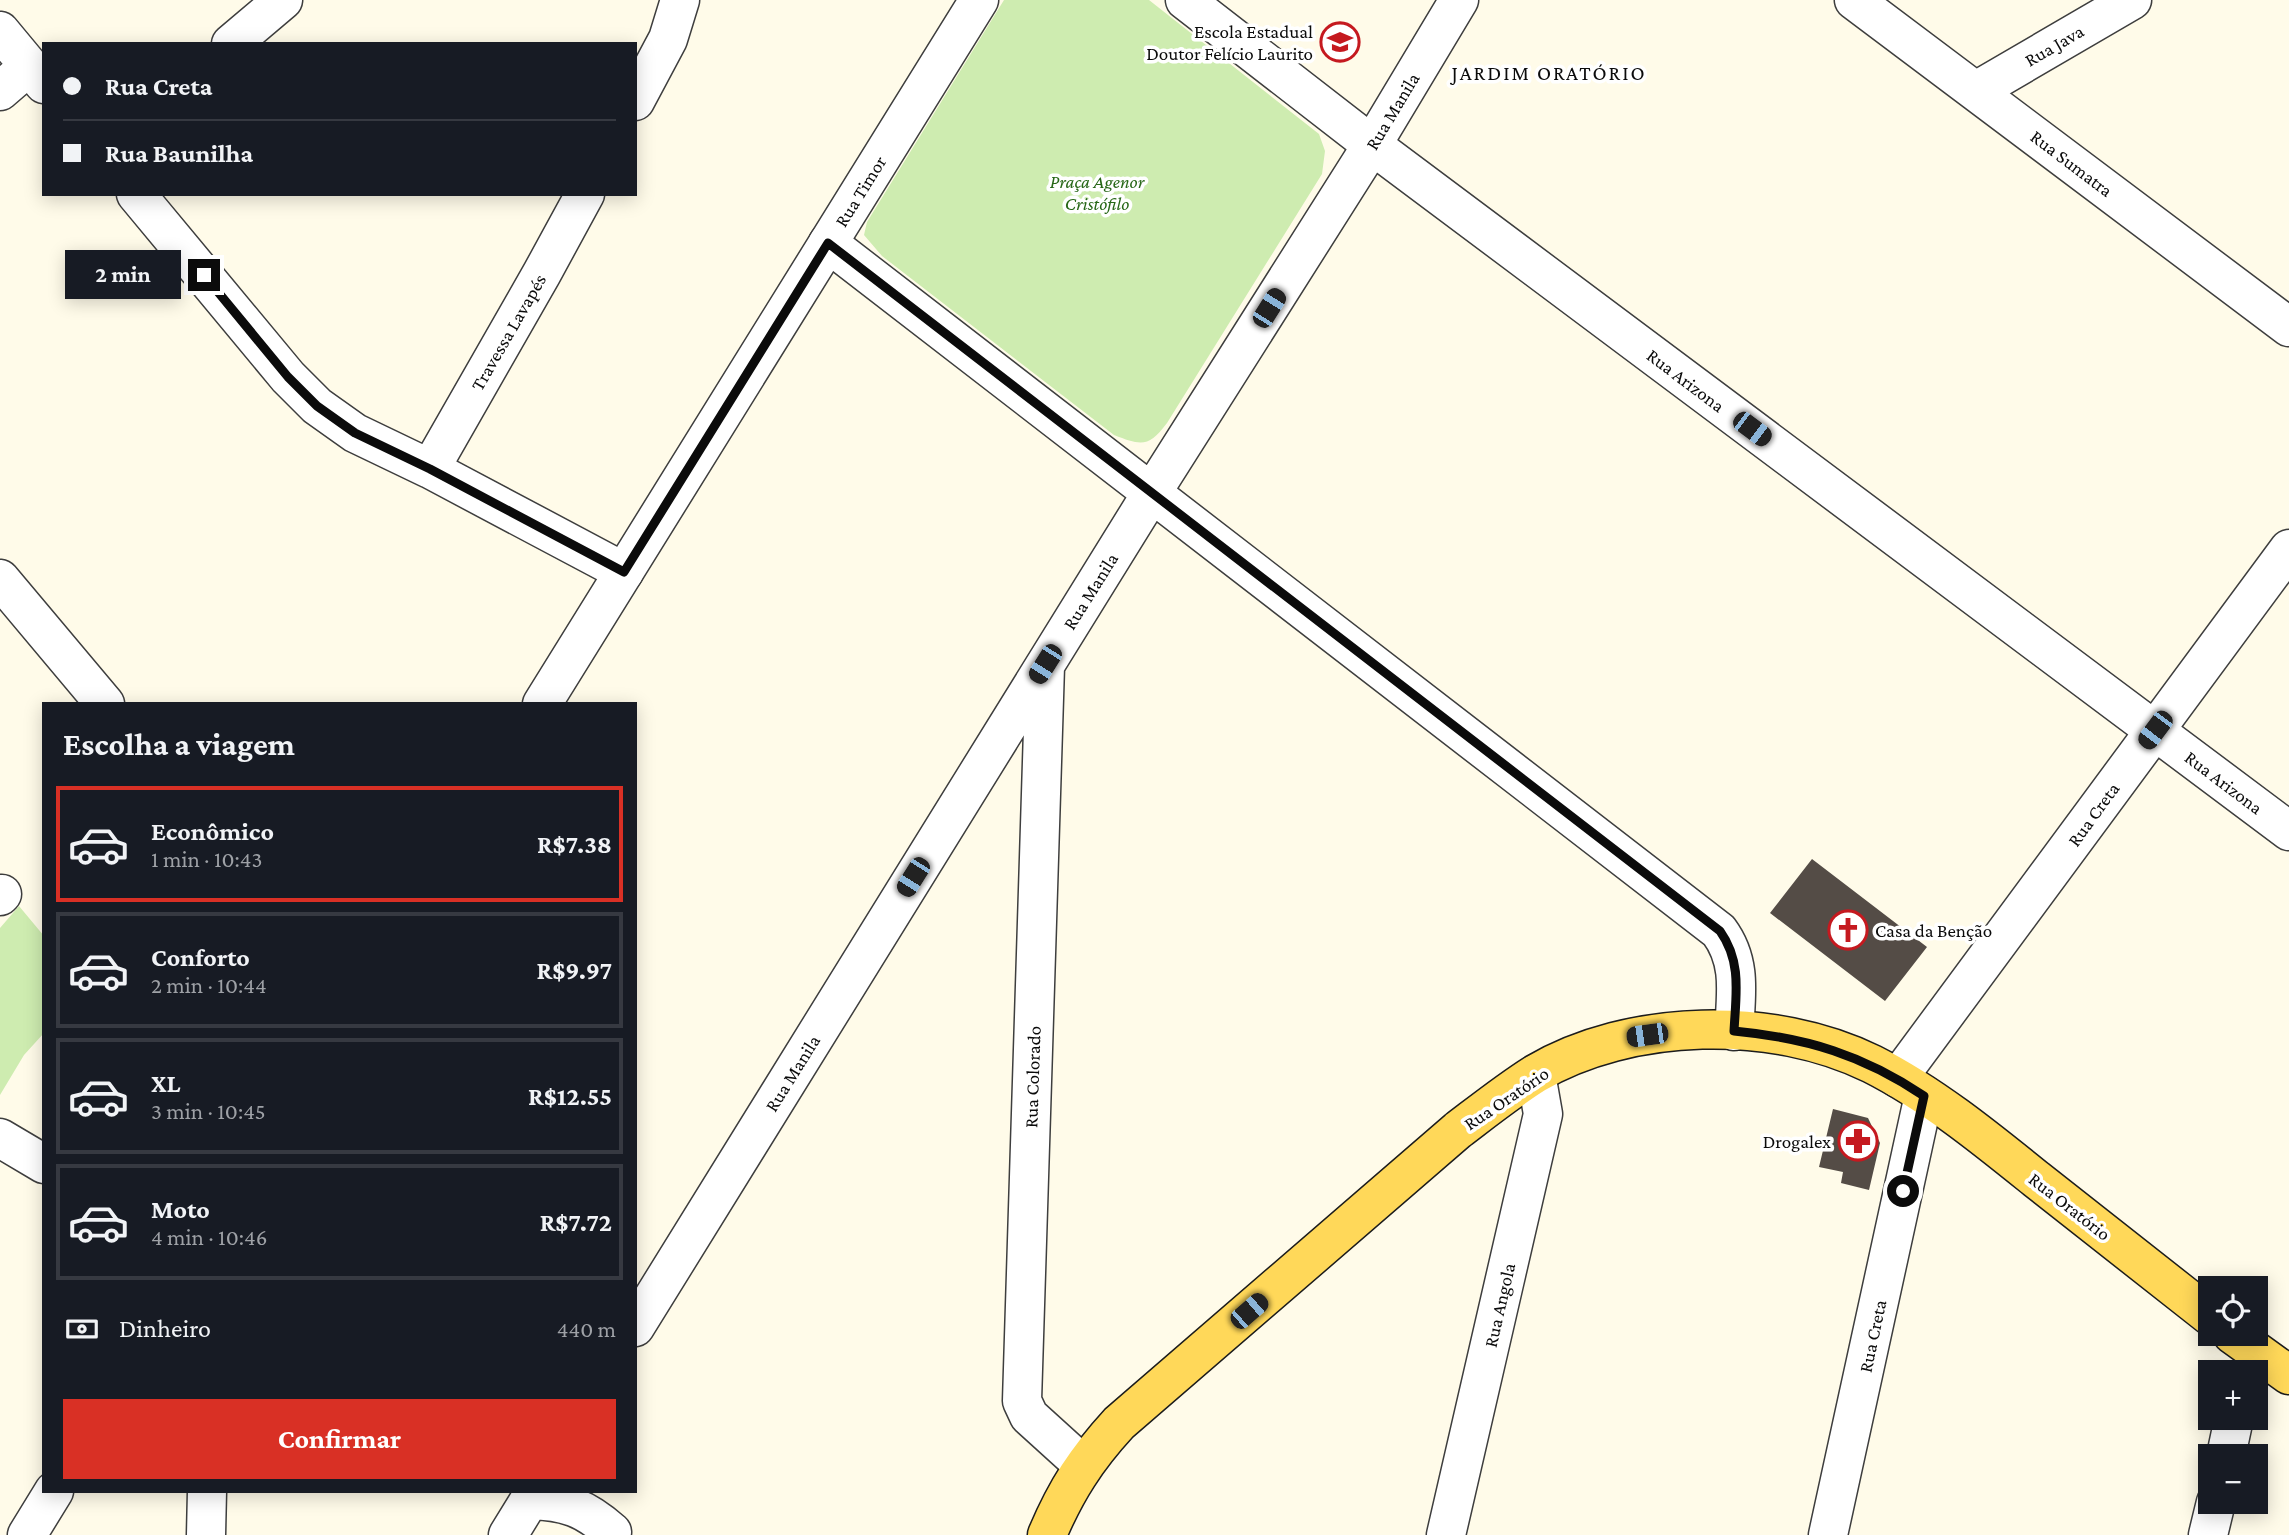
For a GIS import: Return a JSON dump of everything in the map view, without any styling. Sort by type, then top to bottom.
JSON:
[{"type":"main road","name":"Rua Oratório","points":[[1047,1535],[1058,1509],[1083,1465],[1119,1423],[1458,1130],[1536,1074],[1568,1058],[1629,1037],[1678,1031],[1765,1034],[1833,1049],[1869,1063],[1911,1087],[1973,1129],[2198,1307]]},
{"type":"main road","points":[[2242,1351],[2289,1375]]},
{"type":"street","points":[[233,42],[283,0]]},
{"type":"street","points":[[637,96],[668,39],[680,0]]},
{"type":"street","name":"Rua Timor","points":[[543,702],[979,0]]},
{"type":"street","name":"Rua Arizona","points":[[1185,0],[1372,145],[2289,831]]},
{"type":"street","name":"Rua Manila","points":[[637,1324],[1151,494],[1372,145],[1459,0]]},
{"type":"street","name":"Rua Sumatra","points":[[1854,0],[2289,327]]},
{"type":"street","name":"Rua Java","points":[[1976,91],[2132,0]]},
{"type":"street","points":[[0,31],[37,75],[0,91]]},
{"type":"street","points":[[138,196],[288,377],[317,406],[355,433],[430,469],[624,572]]},
{"type":"street","name":"Travessa Lavapés","points":[[430,469],[584,196]]},
{"type":"street","points":[[828,243],[1720,931],[1731,947],[1736,967],[1734,1031]]},
{"type":"street","name":"Rua Creta","points":[[1828,1535],[1911,1087],[2155,730],[2289,549]]},
{"type":"street","points":[[0,579],[103,702]]},
{"type":"street","name":"Rua Colorado","points":[[1045,664],[1022,1401],[1029,1416],[1083,1465]]},
{"type":"street","name":"Rua Angola","points":[[1446,1535],[1543,1114],[1536,1074]]},
{"type":"street","points":[[0,1138],[42,1163]]},
{"type":"street","points":[[27,1535],[53,1493]]},
{"type":"street","points":[[206,1535],[208,1493]]},
{"type":"street","points":[[612,1533],[613,1493]]},
{"type":"street","points":[[508,1535],[533,1496],[575,1506],[595,1517],[612,1533]]},
{"type":"street","points":[[2208,1535],[2213,1514]]},
{"type":"green space","name":"Praça Agenor Cristófilo","points":[[1004,0],[1149,0],[1319,134],[1325,151],[1322,174],[1167,423],[1155,437],[1144,442],[1114,435],[882,256],[864,235],[867,222]]},
{"type":"green space","points":[[19,906],[42,934],[42,1035],[24,1055],[0,1095],[0,928]]},
{"type":"building","name":"Casa da Benção","points":[[1812,859],[1927,947],[1885,1001],[1770,913]]},
{"type":"building","points":[[1833,1109],[1868,1118],[1880,1143],[1869,1190],[1841,1183],[1843,1172],[1819,1167]]},
{"type":"place","name":"Escola Estadual Doutor Felício Laurito","points":[[1340,42]]},
{"type":"place","name":"Casa da Benção","points":[[1848,930]]},
{"type":"place","name":"Drogalex","points":[[1858,1141]]},
{"type":"district","name":"JARDIM ORATÓRIO","points":[[1549,73]]},
{"type":"route","points":[[204,275],[288,377],[317,406],[355,433],[430,469],[624,572],[828,243],[1720,931],[1731,947],[1736,967],[1734,1031],[1765,1034],[1833,1049],[1869,1063],[1924,1096],[1903,1191]]}]
